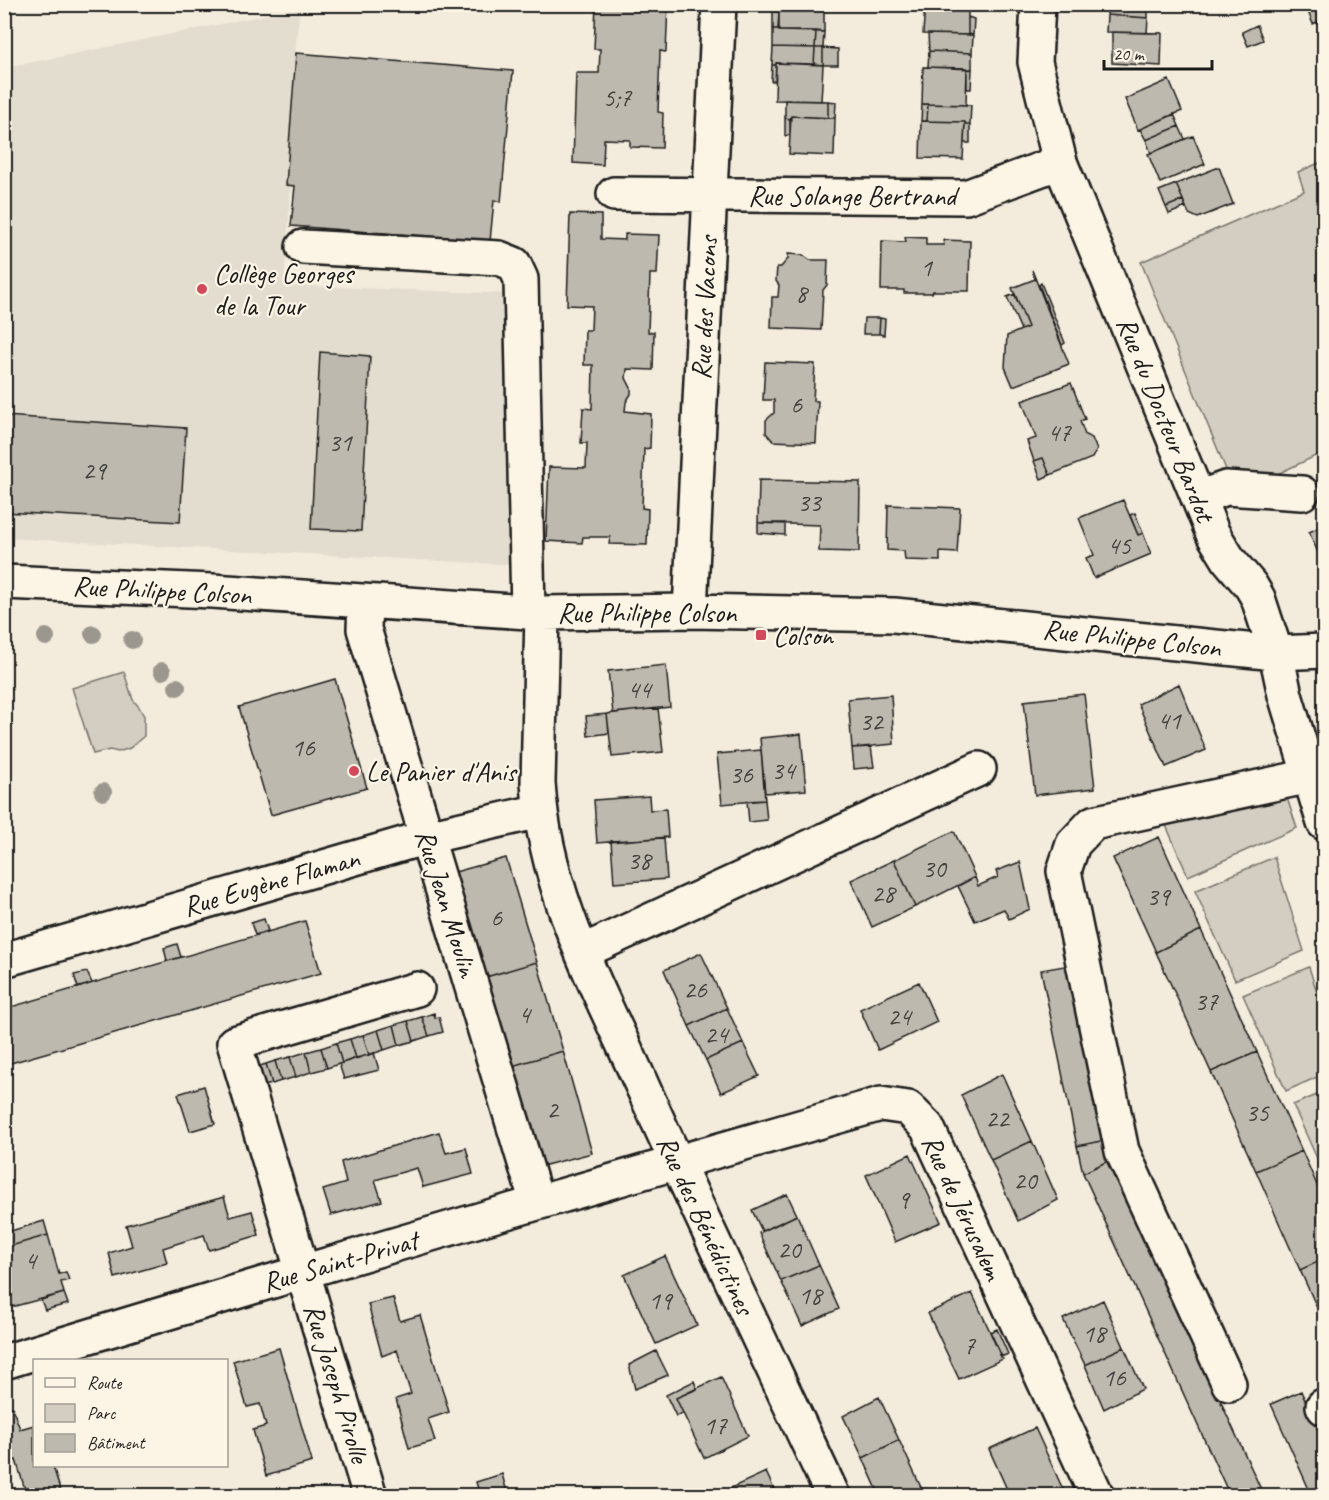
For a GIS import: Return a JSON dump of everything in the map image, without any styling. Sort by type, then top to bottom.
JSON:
[{"type":"street","name":"Rue des Vacons","points":[[690,611],[719,4]]},
{"type":"street","name":"Rue du Docteur Bardot","points":[[1038,4],[1035,62],[1060,162],[1213,534],[1229,560],[1254,592],[1276,653],[1285,695],[1324,823]]},
{"type":"street","name":"Rue Solange Bertrand","points":[[614,194],[966,197],[1060,162]]},
{"type":"street","name":"Rue des Bénédictines","points":[[303,248],[499,258],[514,264],[521,279],[535,612],[538,783],[540,811],[554,879],[570,926],[676,1162],[833,1496]]},
{"type":"street","points":[[1198,498],[1226,488],[1302,493]]},
{"type":"street","name":"Rue Philippe Colson","points":[[4,582],[212,591],[535,612],[690,611],[894,615],[1276,653],[1324,651]]},
{"type":"street","name":"Rue Jean Moulin","points":[[366,602],[364,629],[537,1203]]},
{"type":"street","points":[[582,952],[979,770]]},
{"type":"street","points":[[1229,1384],[1122,1151],[1064,871],[1073,844],[1093,824],[1310,776]]},
{"type":"street","name":"Rue Eugène Flaman","points":[[4,960],[427,837],[540,811]]},
{"type":"street","name":"Rue Joseph Pirolle","points":[[370,1496],[234,1043],[417,989]]},
{"type":"street","name":"Rue de Jérusalem","points":[[676,1162],[881,1104],[908,1108],[927,1127],[1097,1496]]},
{"type":"street","name":"Rue Saint-Privat","points":[[4,1362],[303,1271],[676,1162]]},
{"type":"shaded area","name":"Collège Georges de la Tour","points":[[300,8],[286,185],[291,185],[284,285],[513,294],[516,565],[5,538],[4,68]]},
{"type":"green space","points":[[1324,161],[1324,452],[1271,477],[1227,472],[1141,262],[1304,191],[1298,172]]},
{"type":"green space","points":[[124,672],[133,700],[144,716],[144,736],[130,748],[118,752],[110,750],[93,754],[72,688]]},
{"type":"green space","points":[[1287,798],[1297,828],[1188,876],[1165,823]]},
{"type":"green space","points":[[1274,857],[1304,951],[1235,980],[1195,891]]},
{"type":"green space","points":[[1309,967],[1324,1015],[1324,1074],[1286,1091],[1243,995]]},
{"type":"green space","points":[[1324,1092],[1324,1174],[1293,1105]]},
{"type":"building","points":[[596,4],[668,4],[666,52],[660,51],[658,112],[663,113],[662,148],[630,147],[630,140],[604,139],[603,165],[573,163],[576,73],[599,73],[600,49],[594,49]]},
{"type":"building","points":[[779,4],[824,4],[824,32],[779,31]]},
{"type":"building","points":[[925,4],[968,4],[968,35],[923,34]]},
{"type":"building","points":[[1108,4],[1148,5],[1148,18],[1107,15]]},
{"type":"building","points":[[1305,4],[1324,4],[1324,19],[1313,24]]},
{"type":"building","points":[[773,11],[779,12],[778,29],[773,29]]},
{"type":"building","points":[[1107,15],[1148,18],[1147,33],[1106,32]]},
{"type":"building","points":[[968,17],[974,19],[973,35],[968,34]]},
{"type":"building","points":[[1324,19],[1324,36],[1323,37],[1317,22]]},
{"type":"building","points":[[1257,25],[1263,40],[1248,46],[1242,32]]},
{"type":"building","points":[[773,29],[816,31],[815,48],[773,47]]},
{"type":"building","points":[[816,31],[824,32],[823,48],[815,48]]},
{"type":"building","points":[[1112,32],[1162,33],[1161,66],[1112,63]]},
{"type":"building","points":[[928,34],[973,35],[972,53],[929,51]]},
{"type":"building","points":[[773,47],[815,48],[814,64],[776,63],[772,65]]},
{"type":"building","points":[[815,48],[823,48],[823,65],[814,64]]},
{"type":"building","points":[[823,48],[838,49],[838,65],[823,65]]},
{"type":"building","points":[[929,51],[972,53],[972,69],[928,67]]},
{"type":"building","points":[[296,53],[513,71],[501,202],[494,200],[490,241],[291,226],[295,186],[286,185]]},
{"type":"building","points":[[776,63],[823,65],[821,101],[775,100]]},
{"type":"building","points":[[772,65],[776,65],[775,81],[771,81]]},
{"type":"building","points":[[923,67],[967,68],[966,105],[922,104]]},
{"type":"building","points":[[972,69],[971,89],[967,89],[967,70]]},
{"type":"building","points":[[1169,80],[1182,111],[1138,130],[1125,99]]},
{"type":"building","points":[[785,100],[828,101],[828,118],[791,116],[790,119],[785,118]]},
{"type":"building","points":[[828,101],[836,102],[835,118],[828,118]]},
{"type":"building","points":[[922,104],[928,104],[927,121],[921,121]]},
{"type":"building","points":[[928,104],[971,105],[970,124],[927,121]]},
{"type":"building","points":[[1174,114],[1179,126],[1146,140],[1140,129]]},
{"type":"building","points":[[791,116],[835,118],[834,156],[789,154]]},
{"type":"building","points":[[785,118],[790,119],[790,135],[785,136]]},
{"type":"building","points":[[921,121],[965,122],[963,159],[920,158]]},
{"type":"building","points":[[965,124],[970,124],[970,143],[964,143]]},
{"type":"building","points":[[1179,126],[1185,139],[1151,153],[1146,140]]},
{"type":"building","points":[[1193,136],[1205,164],[1160,183],[1148,154]]},
{"type":"building","points":[[1219,167],[1233,204],[1198,218],[1189,214],[1176,184]]},
{"type":"building","points":[[1176,184],[1183,200],[1166,207],[1159,191]]},
{"type":"building","points":[[1183,200],[1186,207],[1169,214],[1166,207]]},
{"type":"building","points":[[570,214],[601,215],[601,239],[625,240],[625,234],[659,235],[657,274],[650,274],[648,332],[654,332],[653,370],[627,369],[626,378],[631,394],[626,402],[625,411],[651,414],[650,448],[644,449],[642,508],[648,509],[647,545],[609,544],[610,537],[583,537],[582,543],[546,541],[549,467],[586,468],[587,443],[581,443],[583,408],[592,409],[593,365],[584,365],[585,330],[591,330],[592,306],[567,305]]},
{"type":"building","points":[[905,237],[926,238],[926,245],[944,245],[943,240],[970,241],[969,291],[904,293],[904,290],[881,290],[882,241],[906,242]]},
{"type":"building","points":[[788,254],[803,255],[810,260],[828,260],[827,285],[823,290],[821,330],[771,328],[772,297],[778,297],[777,267],[781,267],[788,259]]},
{"type":"building","points":[[1032,270],[1069,364],[1013,386],[1005,367],[1007,336],[1028,327],[1012,288],[1035,279]]},
{"type":"building","points":[[1041,283],[1065,343],[1062,345],[1039,285]]},
{"type":"building","points":[[1015,294],[1028,327],[1021,330],[1007,297]]},
{"type":"building","points":[[864,318],[880,318],[879,334],[863,334]]},
{"type":"building","points":[[880,318],[885,319],[884,335],[879,334]]},
{"type":"building","points":[[320,352],[370,356],[361,531],[311,529]]},
{"type":"building","points":[[765,362],[815,364],[813,401],[818,401],[816,443],[773,441],[766,433],[766,420],[774,413],[774,400],[763,400]]},
{"type":"building","points":[[1071,383],[1085,419],[1080,421],[1085,435],[1092,438],[1097,450],[1092,458],[1050,475],[1043,458],[1034,461],[1027,441],[1036,438],[1022,401]]},
{"type":"building","points":[[4,416],[186,428],[180,522],[4,512]]},
{"type":"building","points":[[1043,458],[1050,475],[1041,479],[1034,461]]},
{"type":"building","points":[[759,480],[860,482],[859,552],[819,551],[820,525],[758,523]]},
{"type":"building","points":[[1123,500],[1138,535],[1143,533],[1151,554],[1094,578],[1086,558],[1094,555],[1079,518]]},
{"type":"building","points":[[888,505],[960,508],[957,553],[940,552],[940,561],[905,560],[904,551],[887,550]]},
{"type":"building","points":[[1135,513],[1143,533],[1138,535],[1130,515]]},
{"type":"building","points":[[758,523],[785,523],[785,535],[758,533]]},
{"type":"building","points":[[1324,525],[1324,566],[1309,532]]},
{"type":"building","points":[[666,665],[670,707],[613,713],[608,671]]},
{"type":"building","points":[[335,679],[367,788],[271,815],[239,707]]},
{"type":"building","points":[[1179,684],[1206,750],[1166,767],[1138,704]]},
{"type":"building","points":[[1084,694],[1095,788],[1035,795],[1024,701]]},
{"type":"building","points":[[891,695],[894,744],[852,748],[848,699]]},
{"type":"building","points":[[658,708],[663,752],[612,757],[607,714]]},
{"type":"building","points":[[607,714],[609,733],[588,736],[586,716]]},
{"type":"building","points":[[801,734],[806,790],[765,793],[760,738]]},
{"type":"building","points":[[871,747],[874,767],[854,769],[852,748]]},
{"type":"building","points":[[761,750],[765,800],[722,804],[717,754]]},
{"type":"building","points":[[649,796],[650,810],[666,809],[668,837],[597,843],[594,800]]},
{"type":"building","points":[[765,800],[767,820],[749,822],[747,801]]},
{"type":"building","points":[[954,831],[975,877],[915,907],[894,860]]},
{"type":"building","points":[[1159,837],[1201,930],[1156,952],[1113,858]]},
{"type":"building","points":[[664,838],[667,879],[614,883],[611,841]]},
{"type":"building","points":[[506,858],[537,962],[486,977],[455,872]]},
{"type":"building","points":[[894,860],[915,907],[872,927],[851,880]]},
{"type":"building","points":[[1020,862],[1030,909],[1009,919],[1004,909],[975,921],[958,886],[975,877],[978,886],[998,877],[996,871]]},
{"type":"building","points":[[264,919],[268,931],[255,935],[251,923]]},
{"type":"building","points":[[305,921],[321,973],[4,1065],[4,1009]]},
{"type":"building","points":[[1201,930],[1257,1052],[1211,1072],[1156,952]]},
{"type":"building","points":[[177,944],[181,957],[167,961],[164,948]]},
{"type":"building","points":[[701,953],[727,1008],[689,1026],[664,970]]},
{"type":"building","points":[[537,962],[563,1051],[512,1066],[486,977]]},
{"type":"building","points":[[1070,965],[1106,1140],[1077,1146],[1041,970]]},
{"type":"building","points":[[87,972],[92,983],[78,988],[74,975]]},
{"type":"building","points":[[919,982],[937,1022],[878,1050],[860,1009]]},
{"type":"building","points":[[727,1008],[743,1043],[706,1060],[689,1026]]},
{"type":"building","points":[[434,1013],[435,1018],[439,1017],[443,1032],[429,1036],[422,1017]]},
{"type":"building","points":[[422,1017],[429,1036],[414,1041],[408,1021]]},
{"type":"building","points":[[408,1021],[414,1041],[399,1045],[394,1025]]},
{"type":"building","points":[[394,1025],[399,1045],[384,1050],[378,1030]]},
{"type":"building","points":[[378,1030],[384,1050],[369,1055],[363,1035]]},
{"type":"building","points":[[363,1035],[369,1055],[356,1058],[350,1039]]},
{"type":"building","points":[[350,1039],[356,1058],[342,1063],[336,1043]]},
{"type":"building","points":[[336,1043],[342,1063],[327,1068],[321,1048]]},
{"type":"building","points":[[743,1043],[759,1076],[721,1093],[706,1060]]},
{"type":"building","points":[[321,1048],[327,1068],[311,1072],[306,1052]]},
{"type":"building","points":[[563,1051],[592,1153],[542,1166],[512,1066]]},
{"type":"building","points":[[306,1052],[311,1072],[296,1077],[290,1057]]},
{"type":"building","points":[[1257,1052],[1302,1151],[1256,1171],[1211,1072]]},
{"type":"building","points":[[374,1053],[379,1070],[344,1079],[339,1064]]},
{"type":"building","points":[[290,1057],[296,1077],[281,1081],[275,1061]]},
{"type":"building","points":[[275,1061],[281,1081],[272,1084],[266,1064]]},
{"type":"building","points":[[266,1064],[272,1084],[264,1086],[257,1067]]},
{"type":"building","points":[[1002,1074],[1032,1141],[991,1160],[961,1095]]},
{"type":"building","points":[[204,1086],[215,1124],[190,1131],[178,1094]]},
{"type":"building","points":[[439,1132],[446,1153],[466,1148],[473,1174],[423,1187],[417,1168],[375,1180],[382,1201],[331,1215],[323,1190],[346,1183],[341,1162]]},
{"type":"building","points":[[1106,1140],[1110,1160],[1083,1173],[1077,1146]]},
{"type":"building","points":[[1032,1141],[1058,1200],[1018,1221],[991,1160]]},
{"type":"building","points":[[1302,1151],[1324,1201],[1324,1259],[1300,1270],[1256,1171]]},
{"type":"building","points":[[910,1154],[941,1222],[895,1242],[866,1175]]},
{"type":"building","points":[[1110,1160],[1264,1496],[1230,1496],[1083,1173]]},
{"type":"building","points":[[787,1194],[797,1215],[762,1231],[752,1210]]},
{"type":"building","points":[[224,1197],[230,1217],[252,1211],[259,1235],[209,1250],[204,1235],[163,1248],[167,1263],[115,1278],[109,1253],[132,1246],[126,1225]]},
{"type":"building","points":[[797,1215],[819,1265],[781,1281],[759,1233]]},
{"type":"building","points":[[44,1221],[48,1235],[4,1248],[4,1233]]},
{"type":"building","points":[[48,1235],[59,1274],[66,1272],[69,1280],[61,1282],[64,1293],[4,1309],[4,1248]]},
{"type":"building","points":[[665,1256],[697,1325],[656,1344],[624,1275]]},
{"type":"building","points":[[1324,1259],[1324,1323],[1300,1270]]},
{"type":"building","points":[[819,1265],[839,1309],[802,1326],[781,1281]]},
{"type":"building","points":[[64,1293],[68,1304],[45,1310],[41,1300]]},
{"type":"building","points":[[972,1293],[1003,1359],[959,1379],[928,1313]]},
{"type":"building","points":[[393,1298],[400,1321],[420,1315],[449,1412],[428,1419],[435,1441],[409,1448],[396,1399],[411,1394],[397,1350],[382,1356],[368,1304]]},
{"type":"building","points":[[1103,1300],[1124,1347],[1085,1365],[1063,1319]]},
{"type":"building","points":[[997,1329],[1008,1354],[1001,1357],[990,1332]]},
{"type":"building","points":[[1124,1347],[1143,1389],[1104,1409],[1085,1365]]},
{"type":"building","points":[[279,1348],[312,1462],[266,1476],[253,1430],[266,1426],[260,1404],[247,1407],[233,1361]]},
{"type":"building","points":[[656,1351],[668,1375],[635,1389],[629,1365]]},
{"type":"building","points":[[721,1377],[748,1436],[704,1458],[676,1398]]},
{"type":"building","points":[[694,1381],[697,1389],[676,1398],[683,1413],[676,1416],[666,1395]]},
{"type":"building","points":[[1301,1391],[1324,1444],[1324,1496],[1312,1496],[1271,1404]]},
{"type":"building","points":[[879,1397],[899,1440],[863,1458],[843,1416]]},
{"type":"building","points":[[12,1407],[20,1429],[33,1425],[33,1467],[53,1467],[62,1496],[27,1496],[16,1460],[4,1464],[4,1409]]},
{"type":"building","points":[[1035,1428],[1066,1496],[1010,1496],[989,1449]]},
{"type":"building","points":[[899,1440],[925,1496],[880,1496],[863,1458]]},
{"type":"building","points":[[766,1472],[777,1496],[724,1496],[722,1492]]},
{"type":"building","points":[[502,1474],[508,1496],[480,1496],[476,1482]]},
{"type":"building","points":[[1185,1489],[1188,1496],[1170,1496]]},
{"type":"building","points":[[528,1490],[530,1496],[511,1496]]},
{"type":"place","name":"Collège Georges de la Tour","points":[[202,289]]},
{"type":"place","name":"Colson","points":[[761,635]]},
{"type":"place","name":"Le Panier d'Anis","points":[[354,771]]}]
